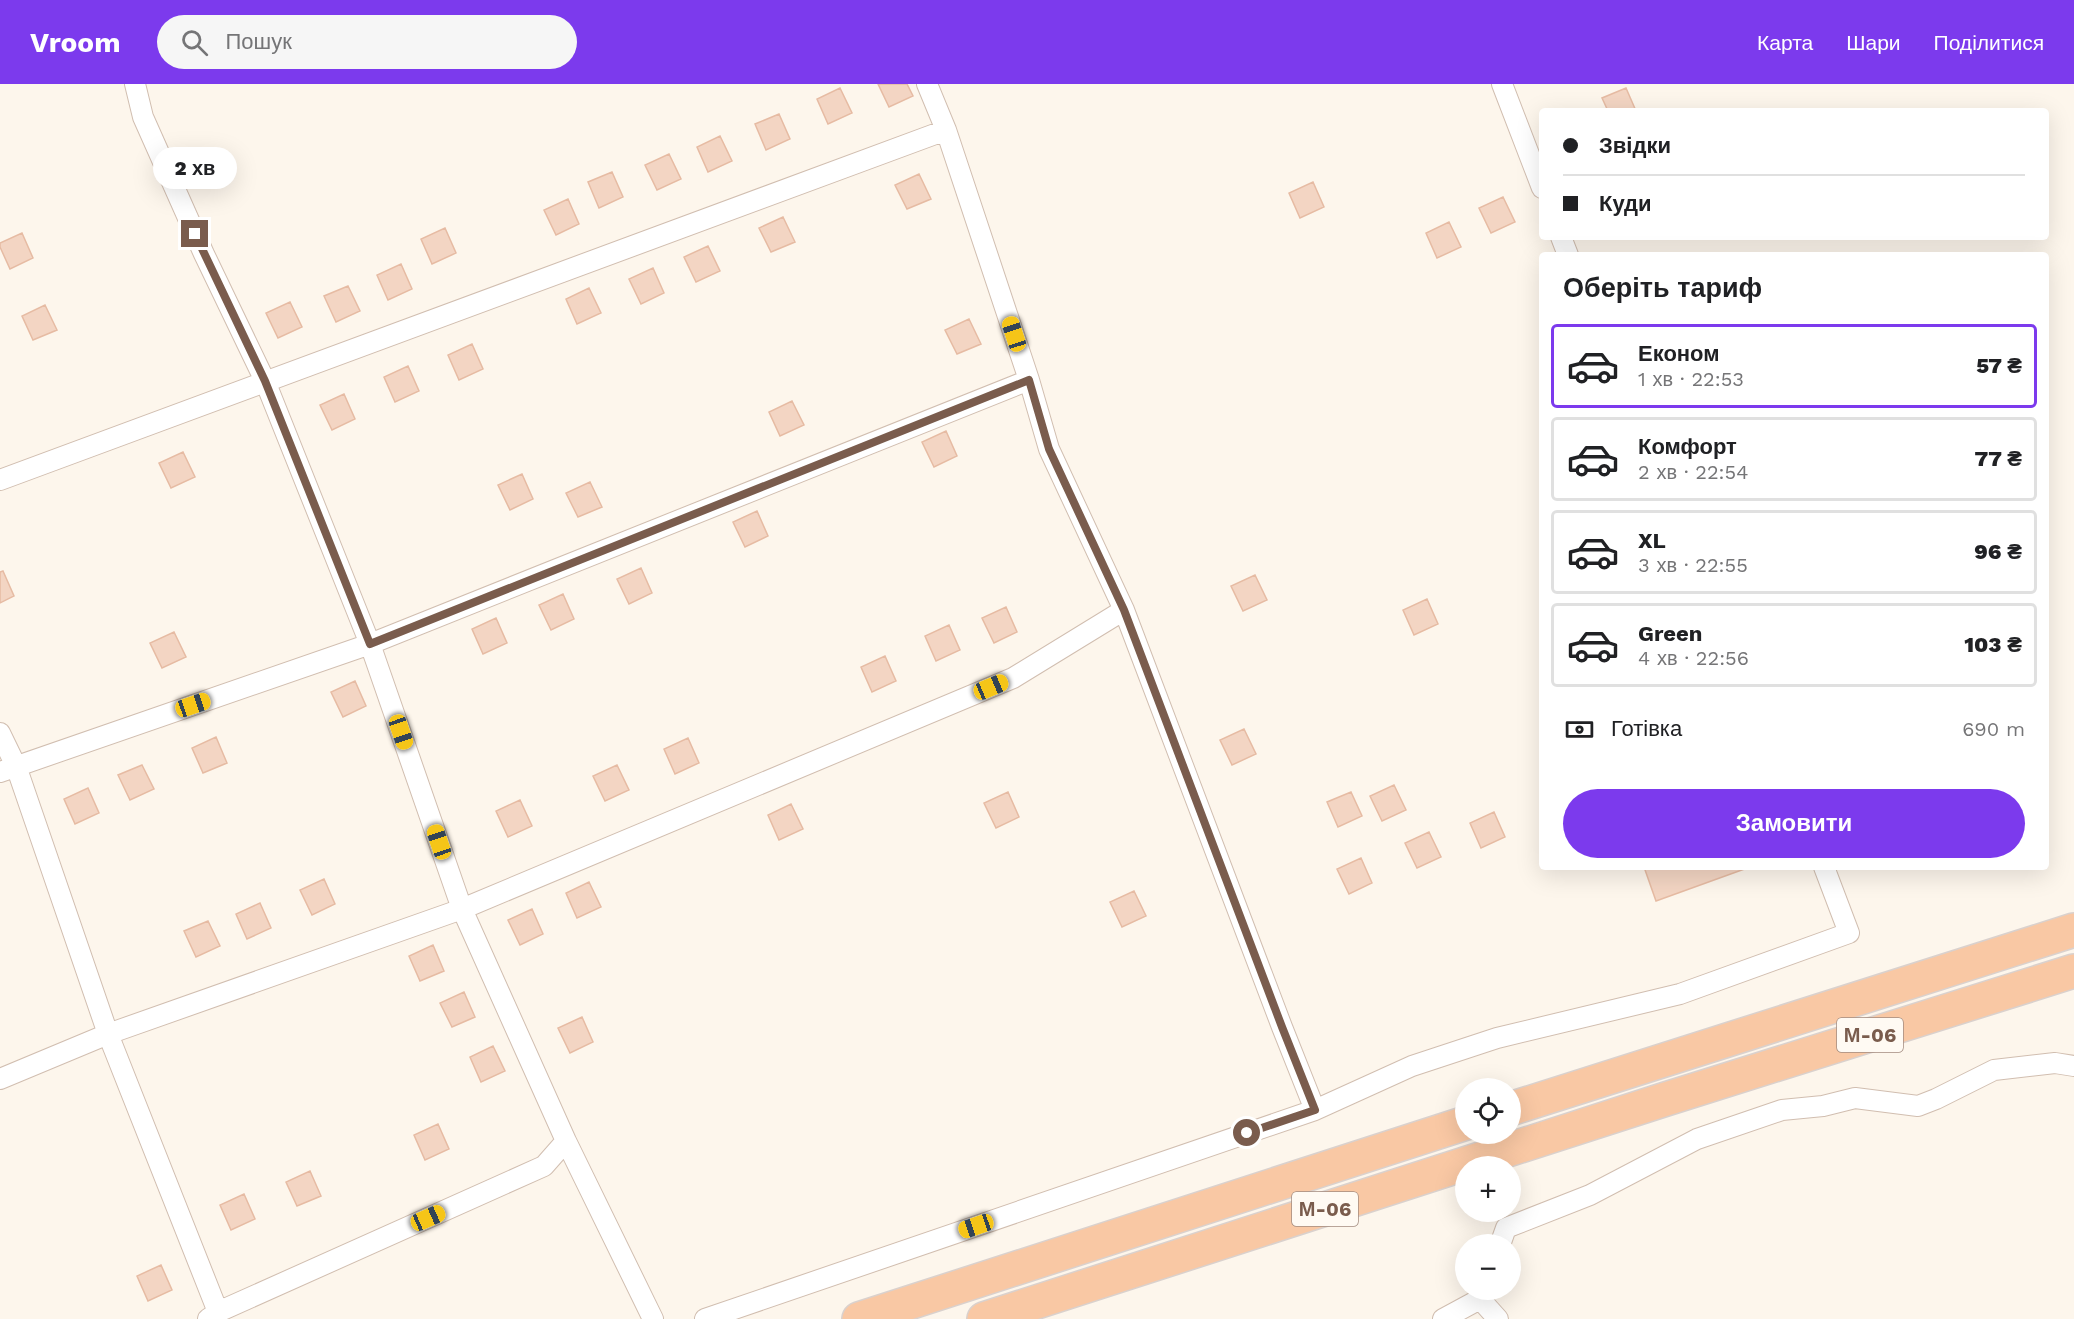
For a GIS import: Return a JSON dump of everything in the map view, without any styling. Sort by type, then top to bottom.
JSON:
[{"type":"highway","name":"М-06","points":[[1521,1106],[2074,930]]},
{"type":"highway","name":"М-06","points":[[984,1319],[1666,1099],[2074,971]]},
{"type":"highway","name":"М-06","points":[[859,1319],[1455,1128]]},
{"type":"street","points":[[135,84],[143,117],[204,254],[265,381],[370,644],[462,909],[567,1141],[653,1319]]},
{"type":"street","points":[[927,84],[946,130],[1029,380],[1049,449],[1124,610],[1315,1110]]},
{"type":"street","points":[[1502,84],[1539,180]]},
{"type":"street","points":[[0,480],[946,130]]},
{"type":"street","points":[[8,769],[370,644],[1029,380]]},
{"type":"street","points":[[0,1079],[108,1034],[462,909],[1013,678],[1124,610]]},
{"type":"street","points":[[0,733],[8,769],[213,1316],[544,1166],[567,1141]]},
{"type":"street","points":[[705,1319],[1315,1110],[1412,1066],[1497,1038],[1680,994],[1849,933],[1825,870]]},
{"type":"street","points":[[1504,1234],[1506,1228],[1610,1186],[1667,1153],[1697,1139],[1782,1110],[1823,1106],[1855,1098],[1918,1106],[1994,1070],[2055,1063],[2074,1066]]},
{"type":"street","points":[[1443,1319],[1472,1300]]},
{"type":"street","points":[[1485,1300],[1498,1319]]},
{"type":"building","points":[[878,84],[907,84],[913,96],[889,107]]},
{"type":"building","points":[[840,88],[852,113],[828,124],[817,99]]},
{"type":"building","points":[[1626,88],[1635,108],[1607,108],[1602,98]]},
{"type":"building","points":[[779,114],[790,139],[766,150],[755,124]]},
{"type":"building","points":[[720,136],[732,161],[708,172],[697,147]]},
{"type":"building","points":[[669,154],[681,179],[657,190],[645,165]]},
{"type":"building","points":[[612,172],[623,197],[599,208],[588,182]]},
{"type":"building","points":[[919,174],[931,199],[907,209],[895,185]]},
{"type":"building","points":[[1313,182],[1324,207],[1300,218],[1289,193]]},
{"type":"building","points":[[1503,197],[1515,222],[1491,233],[1479,208]]},
{"type":"building","points":[[568,199],[579,224],[556,235],[544,210]]},
{"type":"building","points":[[783,217],[795,242],[771,252],[759,228]]},
{"type":"building","points":[[1449,222],[1461,247],[1437,258],[1426,233]]},
{"type":"building","points":[[445,228],[456,253],[432,264],[421,239]]},
{"type":"building","points":[[22,233],[33,258],[10,269],[0,243]]},
{"type":"building","points":[[708,246],[720,271],[696,282],[684,257]]},
{"type":"building","points":[[401,264],[412,289],[388,300],[377,275]]},
{"type":"building","points":[[653,268],[664,293],[641,304],[629,279]]},
{"type":"building","points":[[348,286],[360,311],[336,322],[324,296]]},
{"type":"building","points":[[589,288],[601,313],[577,324],[566,299]]},
{"type":"building","points":[[290,302],[302,327],[278,338],[266,313]]},
{"type":"building","points":[[45,305],[57,330],[33,340],[22,316]]},
{"type":"building","points":[[969,319],[981,344],[957,354],[945,330]]},
{"type":"building","points":[[472,344],[483,369],[459,380],[448,355]]},
{"type":"building","points":[[408,366],[419,391],[395,402],[384,377]]},
{"type":"building","points":[[344,394],[355,419],[332,430],[320,405]]},
{"type":"building","points":[[792,401],[804,425],[780,436],[769,412]]},
{"type":"building","points":[[946,431],[957,456],[934,467],[922,442]]},
{"type":"building","points":[[183,452],[195,477],[171,488],[159,463]]},
{"type":"building","points":[[522,474],[533,499],[510,510],[498,485]]},
{"type":"building","points":[[590,482],[602,507],[578,517],[566,493]]},
{"type":"building","points":[[757,511],[768,536],[745,547],[733,522]]},
{"type":"building","points":[[641,568],[652,593],[629,604],[617,579]]},
{"type":"building","points":[[3,571],[14,596],[0,603],[0,572]]},
{"type":"building","points":[[1255,575],[1267,600],[1243,611],[1231,586]]},
{"type":"building","points":[[563,594],[574,619],[551,630],[539,605]]},
{"type":"building","points":[[1427,599],[1438,624],[1414,635],[1403,610]]},
{"type":"building","points":[[1006,607],[1017,632],[994,643],[982,618]]},
{"type":"building","points":[[496,618],[507,643],[483,654],[472,629]]},
{"type":"building","points":[[949,625],[960,650],[936,661],[925,636]]},
{"type":"building","points":[[174,632],[186,657],[162,668],[150,643]]},
{"type":"building","points":[[885,656],[896,681],[872,692],[861,667]]},
{"type":"building","points":[[355,681],[366,706],[343,717],[331,692]]},
{"type":"building","points":[[1244,729],[1256,754],[1232,765],[1220,740]]},
{"type":"building","points":[[216,737],[227,763],[203,773],[192,748]]},
{"type":"building","points":[[688,738],[699,763],[675,774],[664,749]]},
{"type":"building","points":[[142,765],[154,789],[130,800],[118,775]]},
{"type":"building","points":[[617,765],[629,790],[605,801],[593,776]]},
{"type":"building","points":[[1394,785],[1406,810],[1382,821],[1370,796]]},
{"type":"building","points":[[88,788],[99,813],[75,824],[64,799]]},
{"type":"building","points":[[1008,792],[1019,817],[996,828],[984,803]]},
{"type":"building","points":[[1351,792],[1362,816],[1338,827],[1327,802]]},
{"type":"building","points":[[520,800],[532,826],[508,837],[496,811]]},
{"type":"building","points":[[791,804],[803,829],[779,840],[768,815]]},
{"type":"building","points":[[1494,812],[1505,837],[1481,848],[1470,823]]},
{"type":"building","points":[[1429,832],[1441,857],[1417,868],[1405,843]]},
{"type":"building","points":[[1361,858],[1372,883],[1349,894],[1337,869]]},
{"type":"building","points":[[1645,870],[1742,870],[1656,901]]},
{"type":"building","points":[[324,879],[335,904],[312,915],[300,890]]},
{"type":"building","points":[[589,882],[601,907],[577,918],[566,893]]},
{"type":"building","points":[[1134,891],[1146,916],[1122,927],[1110,902]]},
{"type":"building","points":[[260,903],[271,928],[247,939],[236,914]]},
{"type":"building","points":[[532,909],[543,934],[520,945],[508,920]]},
{"type":"building","points":[[208,921],[220,946],[196,957],[184,931]]},
{"type":"building","points":[[433,945],[444,971],[420,981],[409,956]]},
{"type":"building","points":[[464,992],[475,1017],[452,1027],[440,1003]]},
{"type":"building","points":[[582,1017],[593,1042],[570,1053],[558,1028]]},
{"type":"building","points":[[493,1046],[505,1071],[481,1082],[470,1057]]},
{"type":"building","points":[[438,1124],[449,1149],[425,1160],[414,1135]]},
{"type":"building","points":[[310,1171],[321,1196],[297,1206],[286,1182]]},
{"type":"building","points":[[244,1194],[255,1219],[231,1230],[220,1205]]},
{"type":"building","points":[[161,1265],[172,1290],[148,1301],[137,1276]]},
{"type":"route","points":[[195,234],[265,381],[370,644],[1029,380],[1049,449],[1124,610],[1315,1110],[1247,1133]]}]
